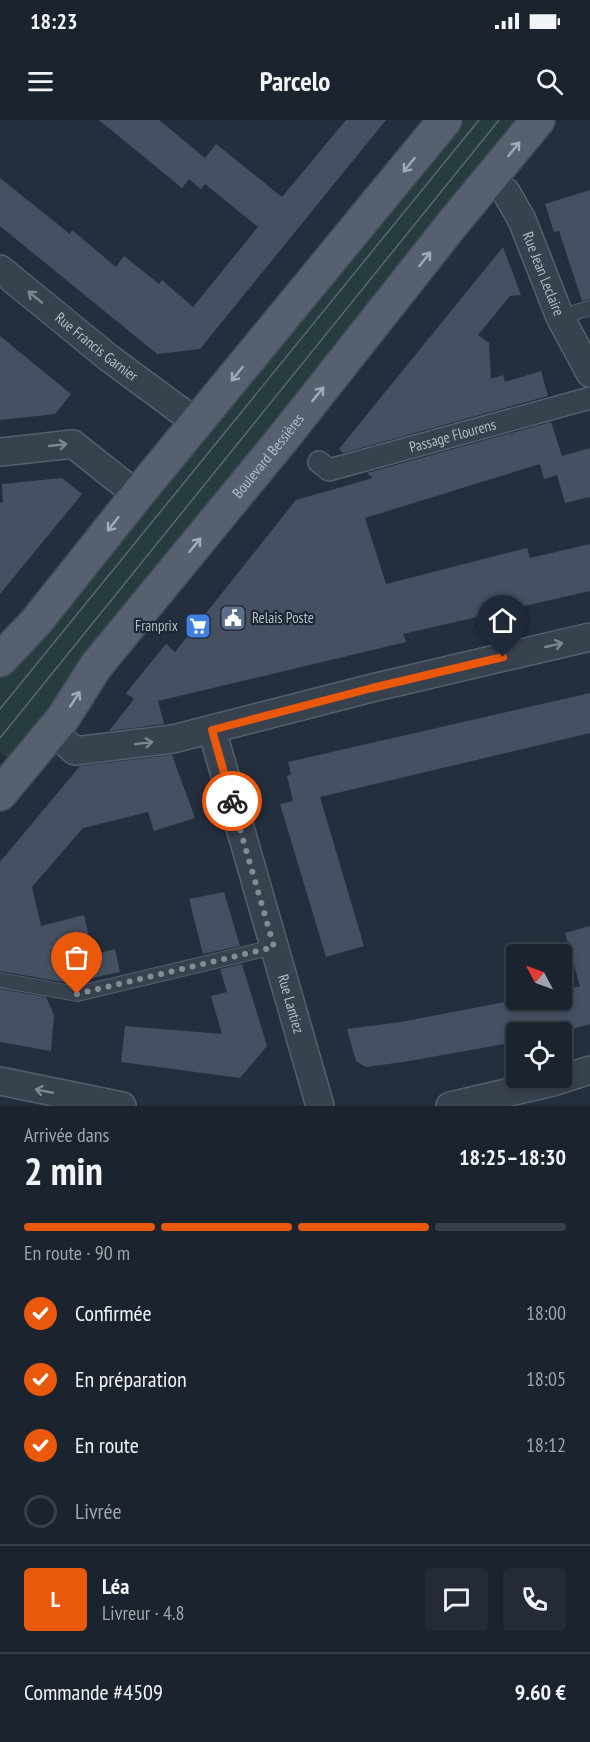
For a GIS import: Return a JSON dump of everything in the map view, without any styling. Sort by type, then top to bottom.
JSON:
[{"type":"main road","points":[[0,660],[36,622],[137,495],[446,120]]},
{"type":"main road","name":"Boulevard Bessières","points":[[0,794],[63,718],[96,666],[284,437],[538,120]]},
{"type":"street","name":"Rue Jean Leclaire","points":[[490,179],[506,192],[522,220],[560,317],[590,373]]},
{"type":"street","name":"Rue Francis Garnier","points":[[0,269],[118,365],[197,423]]},
{"type":"street","name":"Passage Flourens","points":[[318,462],[329,470],[590,398]]},
{"type":"street","points":[[0,452],[73,444],[137,495]]},
{"type":"street","points":[[52,731],[75,751],[173,739],[372,688],[590,637]]},
{"type":"street","name":"Rue Lantiez","points":[[212,730],[320,1106]]},
{"type":"street","points":[[450,1106],[553,1082],[590,1070]]},
{"type":"street","points":[[0,1081],[122,1106]]},
{"type":"lane","points":[[560,317],[590,308]]},
{"type":"lane","points":[[0,980],[77,994],[274,947]]},
{"type":"green space","points":[[465,120],[519,120],[12,762],[0,752],[0,673]]},
{"type":"building","points":[[99,120],[159,120],[205,158],[216,144],[282,197],[346,120],[386,120],[200,349],[157,354],[0,226],[0,178],[70,234],[72,230],[116,267],[124,256],[159,284],[162,280],[193,307],[258,227],[205,184],[201,189],[189,179],[182,188]]},
{"type":"building","points":[[590,190],[590,299],[582,301],[559,231],[554,232],[545,204]]},
{"type":"building","points":[[503,247],[521,295],[510,296],[478,335],[489,343],[491,379],[503,375],[505,382],[541,371],[548,396],[343,453],[339,449]]},
{"type":"building","points":[[0,336],[71,394],[55,414],[0,420]]},
{"type":"building","points":[[551,422],[562,456],[590,448],[590,497],[565,503],[557,475],[544,479],[540,464],[365,518],[386,584],[527,548],[530,558],[590,544],[590,591],[403,634],[406,642],[158,701],[164,724],[109,731],[134,699],[126,693],[166,644],[175,652],[296,500],[373,478],[367,473]]},
{"type":"building","points":[[62,478],[82,494],[0,594],[2,484]]},
{"type":"building","points":[[590,693],[590,733],[320,797],[364,946],[326,957],[280,804],[293,801],[287,776],[291,774],[288,762]]},
{"type":"building","points":[[172,755],[195,818],[154,831],[148,812],[83,828],[32,887],[41,926],[84,915],[93,955],[115,949],[120,972],[69,983],[0,971],[0,862],[80,766]]},
{"type":"building","points":[[224,892],[240,946],[203,954],[189,899]]},
{"type":"building","points":[[590,926],[590,1024],[572,1029],[572,1022],[506,1022],[506,1044],[366,1067],[356,1061],[347,1029],[401,1022],[506,1002],[506,1010],[572,1010],[572,988],[580,986],[572,958],[572,944],[568,944],[565,933]]},
{"type":"building","points":[[242,964],[267,1046],[240,1078],[121,1062],[125,1026],[222,1034],[211,996],[227,992],[220,969]]},
{"type":"building","points":[[0,989],[46,997],[54,1015],[51,1051],[0,1042]]},
{"type":"tram line","points":[[0,709],[479,120]]},
{"type":"tram line","points":[[0,738],[499,120]]},
{"type":"way so far","points":[[77,994],[274,947],[232,801]]},
{"type":"place","name":"Relais Poste","points":[[233,618]]},
{"type":"place","name":"Franprix","points":[[198,626]]},
{"type":"route","points":[[232,801],[212,730],[372,688],[503,657]]}]
